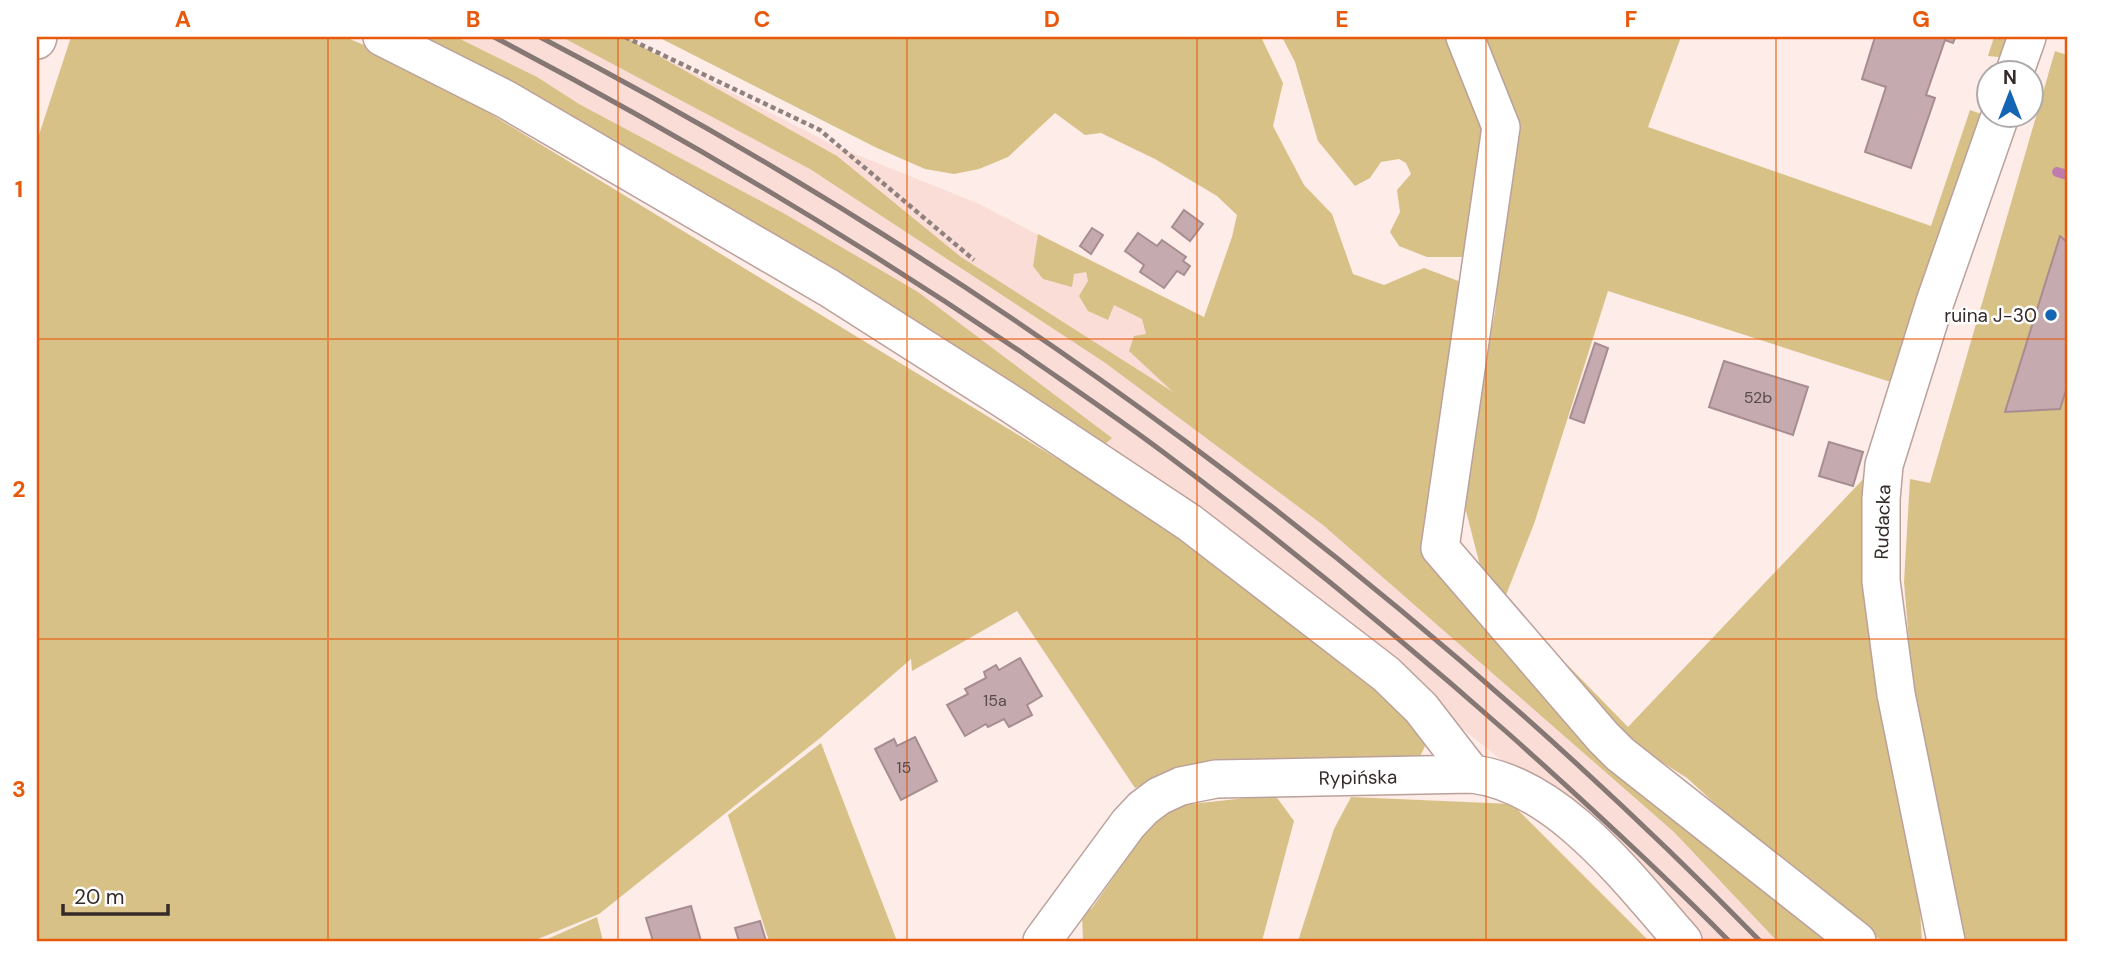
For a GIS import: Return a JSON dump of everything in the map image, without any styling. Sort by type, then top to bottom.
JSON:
[{"type":"street","points":[[382,37],[505,99],[829,288],[1012,404],[1179,515],[1386,674],[1421,708],[1472,774]]},
{"type":"street","points":[[1465,37],[1501,127],[1440,548],[1602,737],[1620,754],[1857,941]]},
{"type":"street","points":[[2019,60],[2027,37]]},
{"type":"street","name":"Rudacka","points":[[1947,941],[1892,668],[1881,581],[1881,499],[1884,465],[1935,302],[1995,130]]},
{"type":"street","name":"Rypińska","points":[[1042,941],[1135,816],[1159,796],[1181,786],[1216,779],[1472,774],[1513,784],[1551,805],[1615,863],[1683,941]]},
{"type":"path","points":[[625,37],[820,130],[974,260]]},
{"type":"shaded area","points":[[71,37],[345,37],[407,63],[1181,534],[1324,634],[1424,736],[1425,746],[1418,761],[1195,765],[1135,788],[1017,611],[912,671],[911,659],[820,738],[599,914],[533,941],[37,941],[37,141]]},
{"type":"shaded area","points":[[379,37],[624,37],[835,146],[977,203],[1200,319],[1808,941],[1696,941],[1529,780],[1193,511]]},
{"type":"shaded area","points":[[412,37],[456,37],[537,77],[579,104],[785,214],[918,292],[1112,438],[1098,450]]},
{"type":"shaded area","points":[[562,37],[625,37],[837,156],[961,257],[1173,392],[1129,351],[1134,336],[1146,334],[1142,319],[1114,305],[1108,320],[1088,311],[1079,296],[1088,281],[1086,272],[1074,274],[1072,287],[1043,279],[1033,266],[1038,234],[1204,317],[1237,215],[1217,196],[1155,159],[1101,133],[1085,135],[1055,113],[1008,157],[979,169],[954,174],[925,169],[877,148],[658,37],[1261,37],[1283,83],[1273,126],[1304,185],[1332,214],[1353,274],[1384,285],[1424,268],[1461,282],[1435,506],[1494,631],[1846,941],[1777,941],[1674,832],[1323,525],[1104,362],[810,169]]},
{"type":"shaded area","points":[[1282,37],[1456,37],[1482,128],[1482,213],[1466,257],[1427,257],[1399,246],[1390,232],[1400,212],[1397,190],[1411,174],[1406,163],[1399,159],[1381,162],[1370,178],[1355,186],[1318,141],[1295,62]]},
{"type":"shaded area","points":[[1481,37],[1681,37],[1648,127],[1931,226],[1970,110],[1974,111],[1974,130],[1986,130],[1900,385],[1608,291],[1534,524],[1504,600],[1628,727],[1870,472],[1918,879],[1922,941],[1883,941],[1831,910],[1687,778],[1610,729],[1484,581],[1466,511],[1467,454],[1495,312],[1509,140]]},
{"type":"shaded area","points":[[1994,37],[2016,37],[2009,58],[1988,56]]},
{"type":"shaded area","points":[[2055,51],[2067,55],[2067,941],[1959,941],[1914,702],[1904,582],[1910,479],[1930,483],[2032,130],[2044,130],[2044,89]]},
{"type":"shaded area","points":[[821,743],[897,941],[769,941],[728,815]]},
{"type":"shaded area","points":[[1275,795],[1294,821],[1262,941],[1083,941],[1082,914],[1092,908],[1163,807]]},
{"type":"shaded area","points":[[1351,797],[1512,804],[1649,941],[1298,941],[1334,829]]},
{"type":"shaded area","points":[[597,917],[603,941],[543,941]]},
{"type":"building","points":[[1875,37],[1955,38],[1953,43],[1945,40],[1926,95],[1935,98],[1911,168],[1865,152],[1886,87],[1862,79]]},
{"type":"building","points":[[1184,210],[1203,224],[1190,241],[1172,227]]},
{"type":"building","points":[[1092,228],[1103,235],[1091,254],[1080,246]]},
{"type":"building","points":[[1138,233],[1157,246],[1162,240],[1186,257],[1183,261],[1190,266],[1184,275],[1177,271],[1164,288],[1140,272],[1144,265],[1125,251]]},
{"type":"building","name":"ruina J-30","points":[[2060,236],[2067,242],[2067,387],[2060,409],[2005,412]]},
{"type":"building","points":[[1595,343],[1608,348],[1584,423],[1570,418]]},
{"type":"building","points":[[1724,361],[1808,387],[1793,435],[1709,407]]},
{"type":"building","points":[[1829,442],[1863,452],[1853,486],[1819,476]]},
{"type":"building","points":[[1020,658],[1042,696],[1027,705],[1032,715],[1009,727],[1004,719],[988,727],[986,724],[965,736],[947,705],[968,694],[965,689],[986,678],[984,672],[996,665],[999,670]]},
{"type":"building","points":[[915,737],[937,781],[901,800],[875,749],[894,739],[897,746]]},
{"type":"building","points":[[691,906],[701,941],[653,941],[646,918]]},
{"type":"building","points":[[760,921],[766,941],[739,941],[735,928]]},
{"type":"waterway","points":[[2057,172],[2067,175]]},
{"type":"railway","points":[[494,37],[697,149],[829,228],[960,311],[1146,439],[1296,555],[1468,698],[1676,888],[1729,941]]},
{"type":"railway","points":[[540,37],[707,128],[871,226],[1030,331],[1186,441],[1337,558],[1483,680],[1624,808],[1760,941]]},
{"type":"place","name":"ruina J-30","points":[[2051,315]]}]
